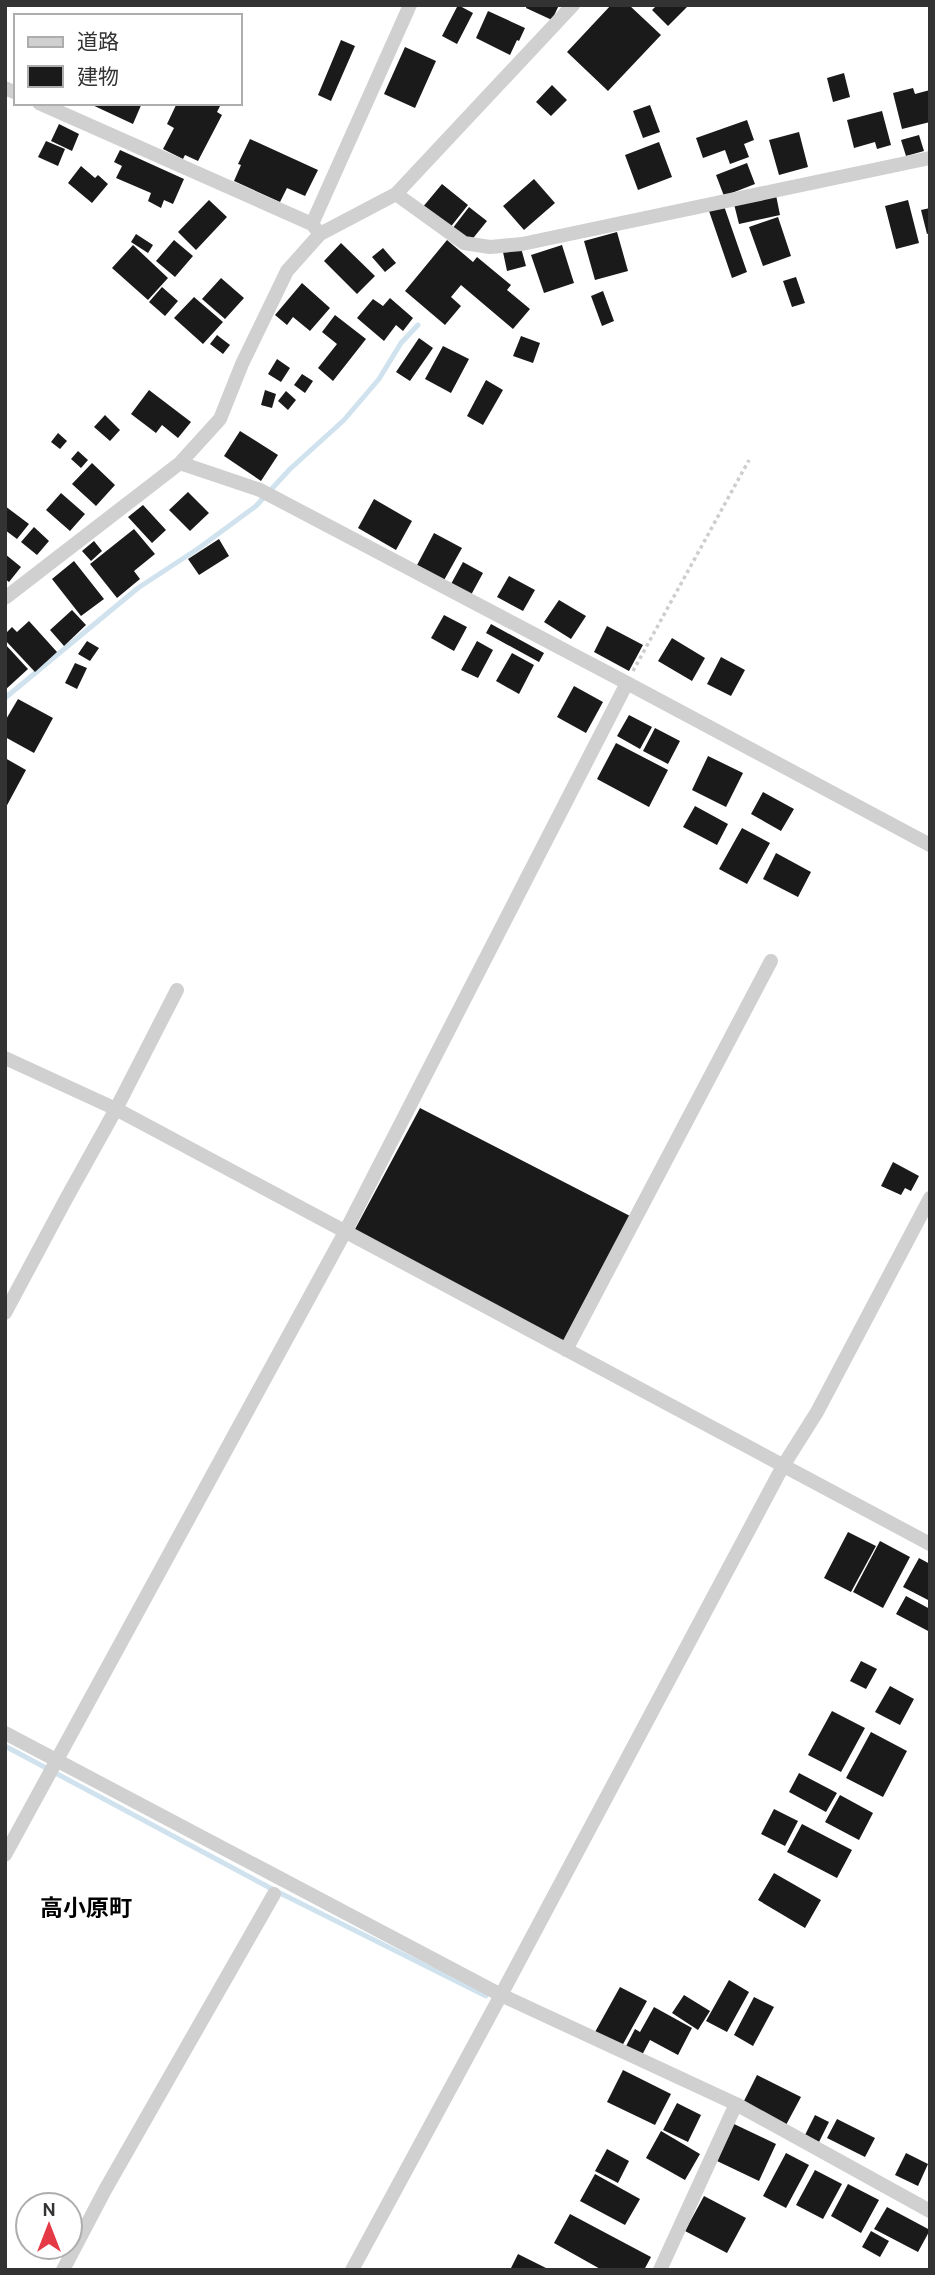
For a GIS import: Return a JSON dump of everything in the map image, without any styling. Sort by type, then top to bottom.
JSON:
[{"type":"street","points":[[5,598],[180,463],[220,419],[248,352],[287,271],[316,229],[410,5]]},
{"type":"street","points":[[43,105],[316,229],[396,194],[573,5]]},
{"type":"street","points":[[396,194],[464,243],[490,247],[522,244],[930,158]]},
{"type":"street","points":[[180,463],[260,490],[930,845]]},
{"type":"street","points":[[5,1855],[345,1231],[626,682]]},
{"type":"street","points":[[566,1350],[771,961]]},
{"type":"street","points":[[5,1313],[116,1110],[177,990]]},
{"type":"street","points":[[5,1058],[116,1110],[930,1545]]},
{"type":"street","points":[[352,2270],[783,1466],[817,1412],[930,1198]]},
{"type":"street","points":[[5,1733],[501,1995],[736,2104],[930,2211]]},
{"type":"street","points":[[63,2270],[105,2190],[274,1894]]},
{"type":"street","points":[[660,2270],[736,2104]]},
{"type":"path","points":[[626,682],[749,460]]},
{"type":"building","points":[[458,5],[473,13],[457,44],[442,36]]},
{"type":"building","points":[[527,5],[559,5],[552,20],[526,8]]},
{"type":"building","points":[[611,5],[629,5],[661,35],[608,91],[567,52]]},
{"type":"building","points":[[657,5],[689,5],[668,26],[652,10]]},
{"type":"building","points":[[488,11],[525,28],[510,55],[476,38]]},
{"type":"building","points":[[341,40],[355,46],[331,101],[318,95]]},
{"type":"building","points":[[405,47],[436,61],[415,108],[384,94]]},
{"type":"building","points":[[844,73],[850,97],[833,102],[827,78]]},
{"type":"building","points":[[552,85],[567,100],[551,116],[536,102]]},
{"type":"building","points":[[913,88],[915,94],[930,90],[930,122],[902,129],[893,93]]},
{"type":"building","points":[[92,105],[141,105],[133,124]]},
{"type":"building","points":[[176,105],[220,106],[217,112],[222,115],[198,161],[185,155],[183,159],[163,149],[174,128],[167,124]]},
{"type":"building","points":[[650,105],[660,132],[643,138],[633,111]]},
{"type":"building","points":[[882,111],[891,145],[877,149],[875,142],[854,148],[847,120]]},
{"type":"building","points":[[747,120],[754,140],[744,144],[749,157],[730,164],[725,150],[703,158],[696,138]]},
{"type":"building","points":[[59,124],[79,134],[72,151],[51,141]]},
{"type":"building","points":[[799,132],[808,167],[779,175],[769,140]]},
{"type":"building","points":[[919,135],[924,151],[906,156],[901,140]]},
{"type":"building","points":[[250,139],[318,170],[305,196],[287,188],[280,202],[234,181],[241,165],[238,164]]},
{"type":"building","points":[[46,141],[65,149],[58,166],[38,157]]},
{"type":"building","points":[[659,142],[672,177],[638,190],[625,155]]},
{"type":"building","points":[[120,150],[184,179],[173,204],[164,200],[161,208],[148,201],[151,193],[116,178],[122,166],[114,162]]},
{"type":"building","points":[[747,163],[755,184],[724,196],[716,175]]},
{"type":"building","points":[[81,166],[95,178],[98,175],[108,184],[92,203],[68,183]]},
{"type":"building","points":[[534,179],[555,203],[524,230],[503,206]]},
{"type":"building","points":[[442,184],[468,205],[449,229],[422,208]]},
{"type":"building","points":[[776,195],[780,215],[739,224],[734,204]]},
{"type":"building","points":[[209,200],[227,217],[196,250],[178,232]]},
{"type":"building","points":[[908,200],[919,243],[896,249],[885,206]]},
{"type":"building","points":[[724,206],[747,272],[732,278],[709,211]]},
{"type":"building","points":[[469,207],[487,221],[470,242],[452,229]]},
{"type":"building","points":[[930,208],[930,233],[927,234],[921,210]]},
{"type":"building","points":[[778,217],[791,256],[763,266],[749,227]]},
{"type":"building","points":[[617,232],[628,271],[595,280],[584,241]]},
{"type":"building","points":[[136,234],[153,245],[148,253],[131,242]]},
{"type":"building","points":[[174,240],[193,256],[175,277],[156,261]]},
{"type":"building","points":[[447,240],[473,262],[477,257],[511,285],[507,290],[530,309],[513,329],[461,285],[451,297],[461,306],[445,325],[405,291]]},
{"type":"building","points":[[341,243],[375,276],[357,294],[324,261]]},
{"type":"building","points":[[133,245],[168,278],[148,300],[112,268]]},
{"type":"building","points":[[562,245],[574,283],[544,293],[531,255]]},
{"type":"building","points":[[383,248],[396,263],[385,272],[372,257]]},
{"type":"building","points":[[521,248],[526,266],[507,271],[503,252]]},
{"type":"building","points":[[796,277],[805,303],[792,307],[783,281]]},
{"type":"building","points":[[221,278],[244,298],[225,319],[202,299]]},
{"type":"building","points":[[302,283],[330,308],[310,331],[293,317],[287,325],[275,315]]},
{"type":"building","points":[[162,287],[178,301],[165,316],[149,302]]},
{"type":"building","points":[[603,291],[614,321],[602,326],[591,296]]},
{"type":"building","points":[[194,297],[223,322],[203,344],[174,318]]},
{"type":"building","points":[[390,298],[413,318],[403,331],[396,325],[384,341],[357,318],[373,299],[383,306]]},
{"type":"building","points":[[335,315],[366,339],[333,381],[318,368],[337,344],[322,332]]},
{"type":"building","points":[[217,335],[230,345],[223,354],[210,344]]},
{"type":"building","points":[[521,336],[540,343],[533,363],[513,356]]},
{"type":"building","points":[[419,338],[433,348],[410,381],[396,372]]},
{"type":"building","points":[[443,346],[469,359],[451,393],[425,379]]},
{"type":"building","points":[[277,359],[290,368],[281,382],[268,374]]},
{"type":"building","points":[[302,374],[313,381],[305,393],[294,385]]},
{"type":"building","points":[[486,380],[503,390],[483,425],[467,416]]},
{"type":"building","points":[[149,390],[191,422],[178,438],[162,425],[156,433],[131,414]]},
{"type":"building","points":[[265,390],[276,394],[272,408],[261,405]]},
{"type":"building","points":[[286,391],[296,400],[288,410],[278,401]]},
{"type":"building","points":[[105,415],[120,430],[110,441],[94,427]]},
{"type":"building","points":[[240,431],[278,455],[261,481],[224,456]]},
{"type":"building","points":[[58,433],[67,441],[60,449],[51,442]]},
{"type":"building","points":[[78,451],[88,460],[81,468],[71,459]]},
{"type":"building","points":[[92,463],[115,485],[96,506],[72,484]]},
{"type":"building","points":[[188,492],[209,513],[190,531],[169,510]]},
{"type":"building","points":[[61,493],[85,514],[70,531],[46,510]]},
{"type":"building","points":[[374,499],[412,521],[396,550],[358,528]]},
{"type":"building","points":[[143,505],[166,530],[152,543],[128,517]]},
{"type":"building","points":[[5,506],[29,524],[17,539],[5,530]]},
{"type":"building","points":[[34,527],[49,541],[37,555],[21,542]]},
{"type":"building","points":[[134,529],[155,554],[134,571],[140,579],[117,598],[90,564]]},
{"type":"building","points":[[434,533],[462,548],[443,582],[416,567]]},
{"type":"building","points":[[219,539],[229,556],[199,575],[188,559]]},
{"type":"building","points":[[94,541],[102,551],[91,561],[82,551]]},
{"type":"building","points":[[5,554],[21,567],[9,582],[5,579]]},
{"type":"building","points":[[74,561],[104,599],[81,616],[52,579]]},
{"type":"building","points":[[463,562],[483,573],[471,595],[451,584]]},
{"type":"building","points":[[509,576],[535,590],[523,611],[497,597]]},
{"type":"building","points":[[559,600],[586,616],[571,639],[544,622]]},
{"type":"building","points":[[72,610],[86,625],[64,646],[50,630]]},
{"type":"building","points":[[444,615],[467,627],[454,651],[431,638]]},
{"type":"building","points":[[29,621],[57,652],[35,672],[5,640],[5,634],[12,627],[17,632]]},
{"type":"building","points":[[491,624],[544,653],[539,662],[486,633]]},
{"type":"building","points":[[607,626],[643,645],[629,671],[594,652]]},
{"type":"building","points":[[672,638],[705,658],[692,681],[658,661]]},
{"type":"building","points":[[87,641],[99,648],[90,661],[78,654]]},
{"type":"building","points":[[477,641],[493,650],[478,678],[461,670]]},
{"type":"building","points":[[5,644],[28,669],[5,690]]},
{"type":"building","points":[[512,653],[534,665],[519,694],[496,681]]},
{"type":"building","points":[[721,657],[745,670],[731,696],[707,684]]},
{"type":"building","points":[[75,663],[87,668],[77,689],[65,683]]},
{"type":"building","points":[[574,686],[603,702],[586,733],[557,717]]},
{"type":"building","points":[[18,699],[53,718],[34,753],[5,737],[5,721]]},
{"type":"building","points":[[629,715],[652,727],[640,749],[617,736]]},
{"type":"building","points":[[655,728],[680,741],[668,764],[643,751]]},
{"type":"building","points":[[616,743],[668,770],[649,807],[597,779]]},
{"type":"building","points":[[708,756],[743,773],[726,807],[692,790]]},
{"type":"building","points":[[5,758],[26,770],[5,809]]},
{"type":"building","points":[[763,792],[794,809],[781,831],[751,814]]},
{"type":"building","points":[[695,806],[728,824],[717,845],[683,827]]},
{"type":"building","points":[[742,828],[770,843],[747,884],[719,869]]},
{"type":"building","points":[[776,853],[811,872],[798,897],[763,879]]},
{"type":"building","points":[[420,1108],[632,1217],[566,1342],[354,1231]]},
{"type":"building","points":[[893,1162],[919,1176],[911,1191],[905,1188],[901,1195],[881,1186]]},
{"type":"building","points":[[848,1532],[876,1546],[851,1592],[824,1578]]},
{"type":"building","points":[[880,1541],[910,1557],[883,1608],[853,1592]]},
{"type":"building","points":[[919,1558],[930,1564],[930,1601],[903,1587]]},
{"type":"building","points":[[906,1596],[930,1609],[930,1632],[896,1614]]},
{"type":"building","points":[[861,1661],[877,1669],[866,1689],[850,1681]]},
{"type":"building","points":[[890,1686],[914,1699],[900,1725],[875,1712]]},
{"type":"building","points":[[832,1711],[865,1728],[841,1772],[808,1755]]},
{"type":"building","points":[[871,1732],[907,1751],[883,1797],[846,1778]]},
{"type":"building","points":[[799,1773],[837,1793],[826,1812],[789,1792]]},
{"type":"building","points":[[840,1795],[873,1813],[859,1840],[825,1822]]},
{"type":"building","points":[[774,1809],[798,1821],[785,1846],[761,1834]]},
{"type":"building","points":[[802,1824],[852,1850],[837,1878],[787,1852]]},
{"type":"building","points":[[774,1873],[821,1900],[805,1928],[758,1900]]},
{"type":"building","points":[[729,1980],[749,1992],[727,2032],[706,2021]]},
{"type":"building","points":[[620,1987],[647,2001],[622,2046],[595,2032]]},
{"type":"building","points":[[684,1995],[710,2011],[698,2030],[672,2013]]},
{"type":"building","points":[[754,1997],[774,2007],[753,2046],[734,2035]]},
{"type":"building","points":[[654,2007],[692,2028],[678,2055],[650,2040],[641,2057],[625,2048],[635,2029],[640,2032]]},
{"type":"building","points":[[623,2070],[671,2094],[655,2125],[607,2102]]},
{"type":"building","points":[[757,2075],[801,2097],[786,2125],[743,2103]]},
{"type":"building","points":[[677,2103],[701,2115],[688,2142],[663,2130]]},
{"type":"building","points":[[815,2115],[829,2122],[819,2142],[805,2135]]},
{"type":"building","points":[[837,2119],[875,2138],[865,2157],[827,2138]]},
{"type":"building","points":[[734,2124],[776,2144],[759,2181],[717,2161]]},
{"type":"building","points":[[661,2131],[700,2154],[685,2180],[646,2158]]},
{"type":"building","points":[[607,2149],[629,2161],[618,2183],[595,2171]]},
{"type":"building","points":[[786,2153],[809,2165],[786,2208],[763,2196]]},
{"type":"building","points":[[906,2153],[928,2164],[918,2186],[895,2175]]},
{"type":"building","points":[[815,2170],[842,2184],[823,2219],[796,2205]]},
{"type":"building","points":[[595,2174],[640,2199],[625,2225],[580,2201]]},
{"type":"building","points":[[848,2184],[879,2200],[861,2233],[831,2216]]},
{"type":"building","points":[[704,2196],[746,2218],[727,2253],[685,2231]]},
{"type":"building","points":[[887,2207],[930,2230],[918,2252],[874,2229]]},
{"type":"building","points":[[570,2214],[651,2257],[644,2270],[602,2270],[554,2243]]},
{"type":"building","points":[[871,2231],[889,2241],[880,2257],[862,2247]]},
{"type":"building","points":[[518,2254],[546,2268],[545,2270],[510,2270]]},
{"type":"waterway","points":[[5,698],[138,588],[256,506],[290,469],[344,420],[379,379],[401,343],[418,325]]},
{"type":"waterway","points":[[5,1746],[274,1890],[486,1996]]},
{"type":"district","name":"高小原町","points":[[86,1908]]}]
